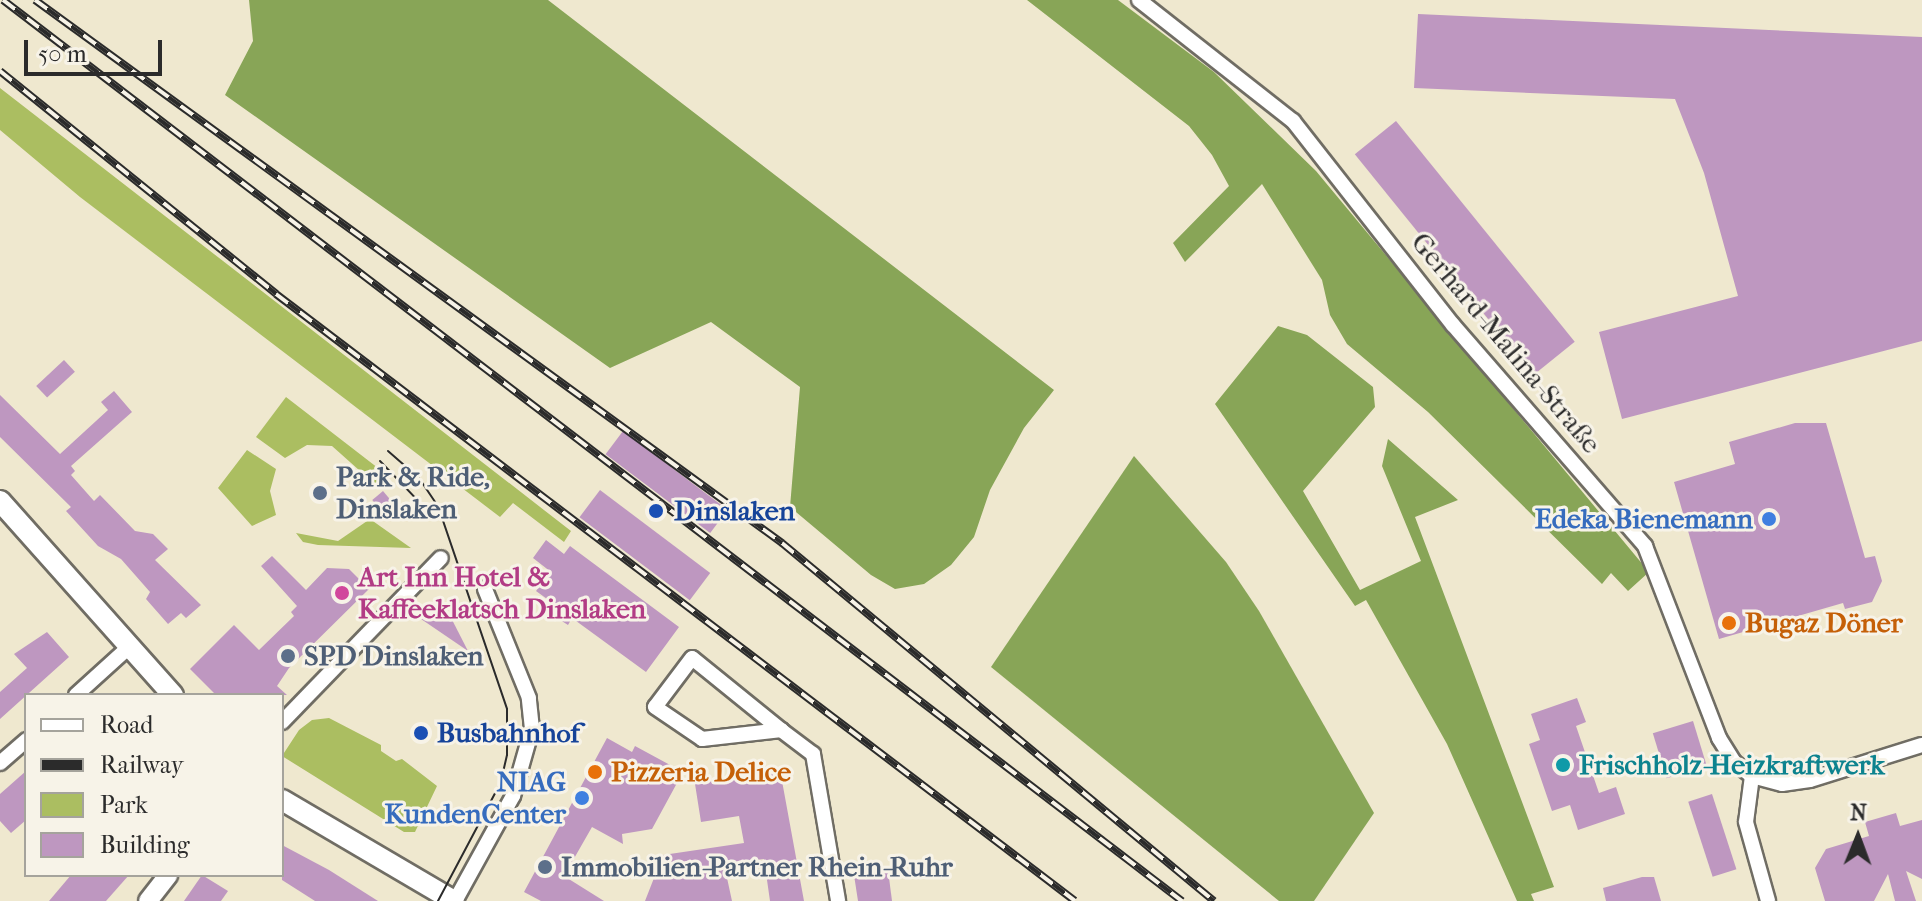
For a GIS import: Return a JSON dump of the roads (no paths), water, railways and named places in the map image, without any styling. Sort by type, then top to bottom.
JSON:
[{"type":"main road","points":[[0,501],[171,693]]},
{"type":"main road","points":[[284,801],[432,895],[454,901]]},
{"type":"street","name":"Gerhard-Malina-Straße","points":[[1139,0],[1293,121],[1453,325],[1645,546],[1719,738],[1734,762],[1752,776]]},
{"type":"street","points":[[284,720],[441,558]]},
{"type":"street","points":[[454,901],[513,796],[532,719],[518,667],[485,589]]},
{"type":"street","points":[[78,693],[130,646]]},
{"type":"street","points":[[781,730],[702,739],[655,707],[692,658],[813,754],[838,901]]},
{"type":"street","points":[[0,763],[24,743]]},
{"type":"street","points":[[1768,901],[1746,822],[1752,776],[1782,784],[1810,780],[1922,745]]},
{"type":"street","points":[[148,901],[166,877]]},
{"type":"tram line","points":[[388,451],[419,478],[438,506],[507,709],[507,755],[501,782],[438,901]]},
{"type":"tram line","points":[[380,461],[427,510]]},
{"type":"railway","points":[[3,0],[1182,901]]},
{"type":"railway","points":[[35,0],[782,543],[1214,901]]},
{"type":"railway","points":[[0,71],[276,294],[1075,901]]},
{"type":"place","name":"Park & Ride, Dinslaken","points":[[320,493]]},
{"type":"place","name":"Dinslaken","points":[[656,511]]},
{"type":"place","name":"Edeka Bienemann","points":[[1769,519]]},
{"type":"place","name":"Art Inn Hotel & Kaffeeklatsch Dinslaken","points":[[342,593]]},
{"type":"place","name":"Bugaz Döner","points":[[1729,623]]},
{"type":"place","name":"SPD Dinslaken","points":[[288,656]]},
{"type":"place","name":"Busbahnhof","points":[[421,733]]},
{"type":"place","name":"Frischholz-Heizkraftwerk","points":[[1563,765]]},
{"type":"place","name":"Pizzeria Delice","points":[[595,772]]},
{"type":"place","name":"NIAG KundenCenter","points":[[582,798]]},
{"type":"place","name":"Immobilien-Partner Rhein-Ruhr","points":[[545,867]]}]
